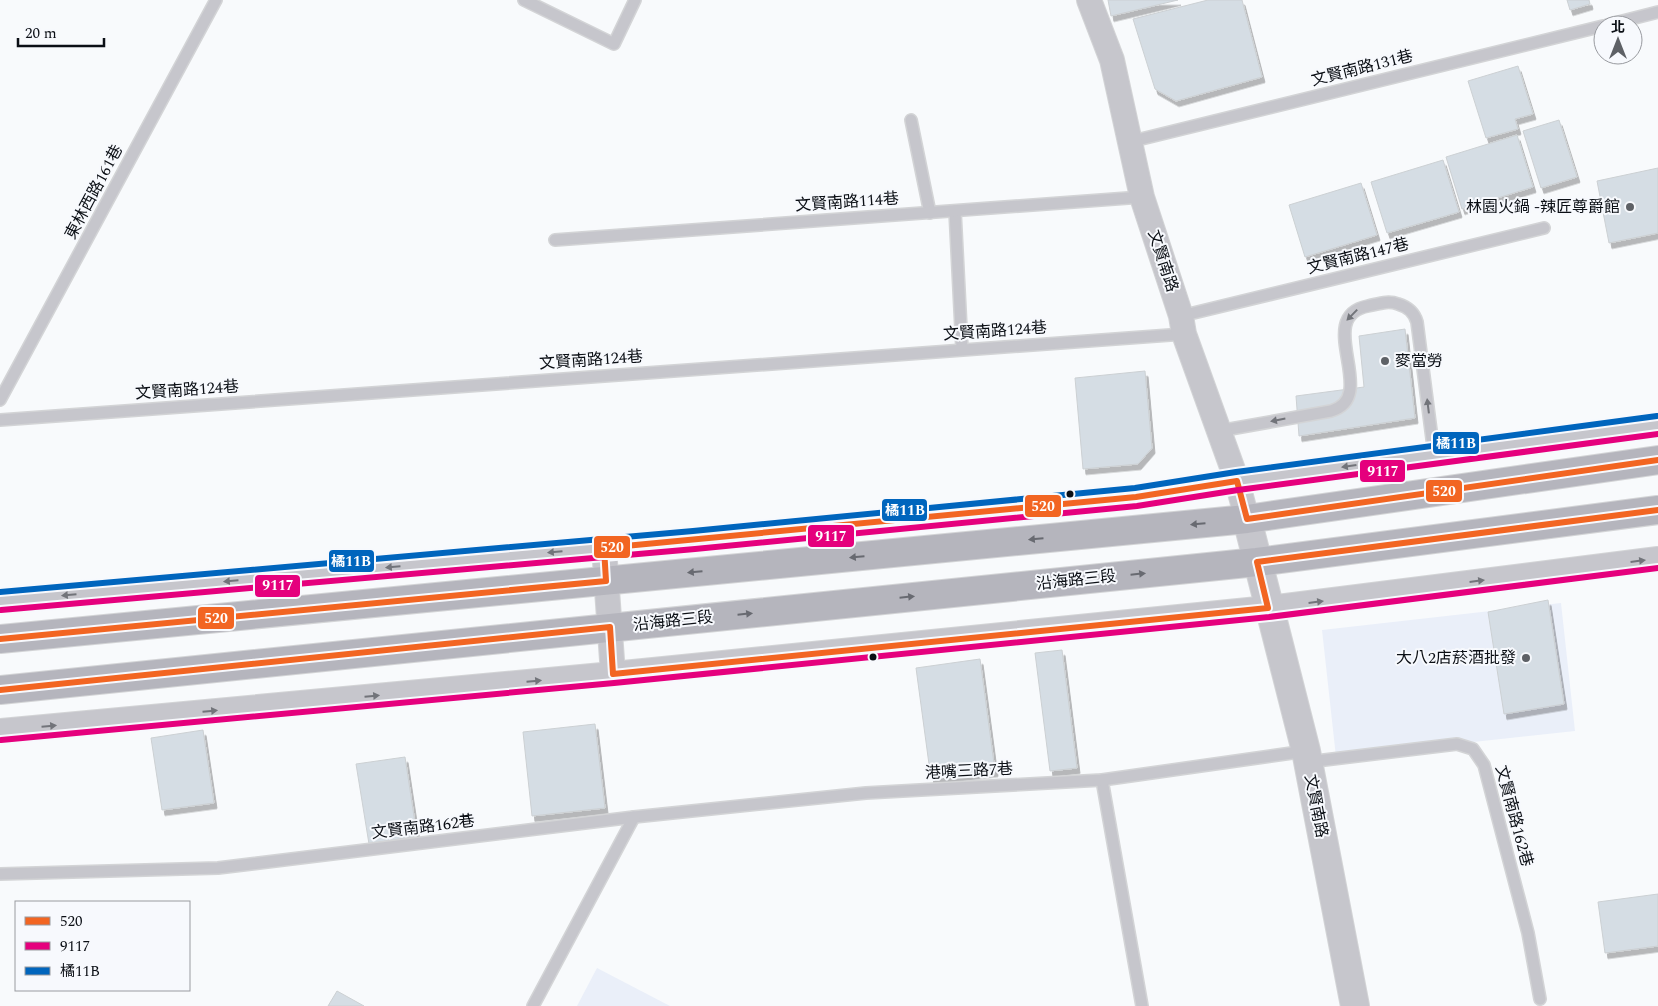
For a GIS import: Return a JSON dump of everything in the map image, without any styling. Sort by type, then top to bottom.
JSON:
[{"type":"main road","points":[[0,639],[1247,519],[1658,460]]},
{"type":"main road","name":"沿海路三段","points":[[0,690],[1257,562],[1658,510]]},
{"type":"street","name":"文賢南路","points":[[1089,0],[1112,60],[1142,197],[1182,325],[1237,481],[1307,757],[1355,1006]]},
{"type":"street","points":[[0,601],[604,548],[1136,497],[1237,481],[1658,425]]},
{"type":"street","points":[[604,548],[614,674]]},
{"type":"street","points":[[0,731],[614,674],[1268,608],[1658,559]]},
{"type":"lane","name":"東林西路161巷","points":[[0,400],[216,0]]},
{"type":"lane","points":[[524,0],[614,44],[635,0]]},
{"type":"lane","name":"文賢南路131巷","points":[[1643,16],[1658,12]]},
{"type":"lane","name":"文賢南路131巷","points":[[1129,142],[1593,28]]},
{"type":"lane","points":[[911,120],[930,213]]},
{"type":"lane","name":"文賢南路114巷","points":[[555,240],[1142,197]]},
{"type":"lane","points":[[955,211],[962,349]]},
{"type":"lane","name":"文賢南路147巷","points":[[1182,325],[1544,228]]},
{"type":"lane","points":[[1219,431],[1331,411],[1342,406],[1350,393],[1344,332],[1348,316],[1361,307],[1390,302],[1409,309],[1417,322],[1434,454]]},
{"type":"lane","name":"文賢南路124巷","points":[[0,420],[962,349],[1182,325]]},
{"type":"lane","name":"文賢南路162巷","points":[[1307,757],[1457,744],[1473,749],[1484,765],[1528,933],[1540,999]]},
{"type":"lane","name":"港嘴三路7巷","points":[[634,817],[866,793],[1102,780],[1307,757]]},
{"type":"lane","points":[[1102,780],[1142,1006]]},
{"type":"lane","points":[[533,1006],[634,817]]},
{"type":"lane","name":"文賢南路162巷","points":[[0,874],[218,868],[634,817]]},
{"type":"shaded area","points":[[1561,603],[1575,731],[1336,757],[1322,630]]},
{"type":"shaded area","points":[[597,968],[670,1006],[577,1006]]},
{"type":"building","points":[[1108,0],[1178,0],[1111,16]]},
{"type":"building","points":[[1208,0],[1242,0],[1262,77],[1176,101],[1155,89],[1133,19]]},
{"type":"building","points":[[1567,0],[1589,0],[1590,4],[1570,10]]},
{"type":"building","points":[[1518,66],[1533,114],[1515,119],[1518,129],[1486,138],[1468,81]]},
{"type":"building","points":[[1559,120],[1577,177],[1541,188],[1523,131]]},
{"type":"building","points":[[1517,135],[1533,187],[1462,209],[1446,157]]},
{"type":"building","points":[[1443,160],[1459,212],[1387,233],[1371,182]]},
{"type":"building","name":"林園火鍋 -辣匠尊爵館","points":[[1658,168],[1658,233],[1609,243],[1597,181]]},
{"type":"building","points":[[1361,183],[1377,235],[1305,257],[1289,205]]},
{"type":"building","name":"麥當勞","points":[[1405,329],[1415,418],[1299,436],[1296,396],[1364,387],[1359,336]]},
{"type":"building","points":[[1145,371],[1152,448],[1138,464],[1083,469],[1075,378]]},
{"type":"building","name":"大八2店菸酒批發","points":[[1548,600],[1564,704],[1504,714],[1488,612]]},
{"type":"building","points":[[1062,650],[1077,768],[1050,771],[1035,653]]},
{"type":"building","points":[[980,659],[995,771],[931,779],[916,668]]},
{"type":"building","points":[[595,724],[605,808],[532,816],[523,732]]},
{"type":"building","points":[[203,730],[214,803],[162,810],[151,738]]},
{"type":"building","points":[[405,757],[417,836],[369,844],[356,764]]},
{"type":"building","points":[[1658,894],[1658,946],[1605,953],[1598,902]]},
{"type":"building","points":[[337,991],[364,1006],[328,1006]]},
{"type":"transit line","name":"橘11B","points":[[0,592],[693,531],[1135,488],[1236,472],[1657,416]]},
{"type":"transit line","name":"9117","points":[[1,610],[695,549],[1137,506],[1238,490],[1658,434]]},
{"type":"transit line","name":"520","points":[[0,639],[606,581],[604,548],[1136,497],[1237,481],[1247,519],[1658,460]]},
{"type":"transit line","name":"520","points":[[0,690],[610,627],[613,674],[1268,608],[1257,562],[1658,510]]},
{"type":"transit line","name":"9117","points":[[1,740],[614,683],[1269,617],[1658,568]]},
{"type":"place","name":"林園火鍋 -辣匠尊爵館","points":[[1630,207]]},
{"type":"place","name":"麥當勞","points":[[1385,361]]},
{"type":"place","name":"大八2店菸酒批發","points":[[1526,658]]}]
